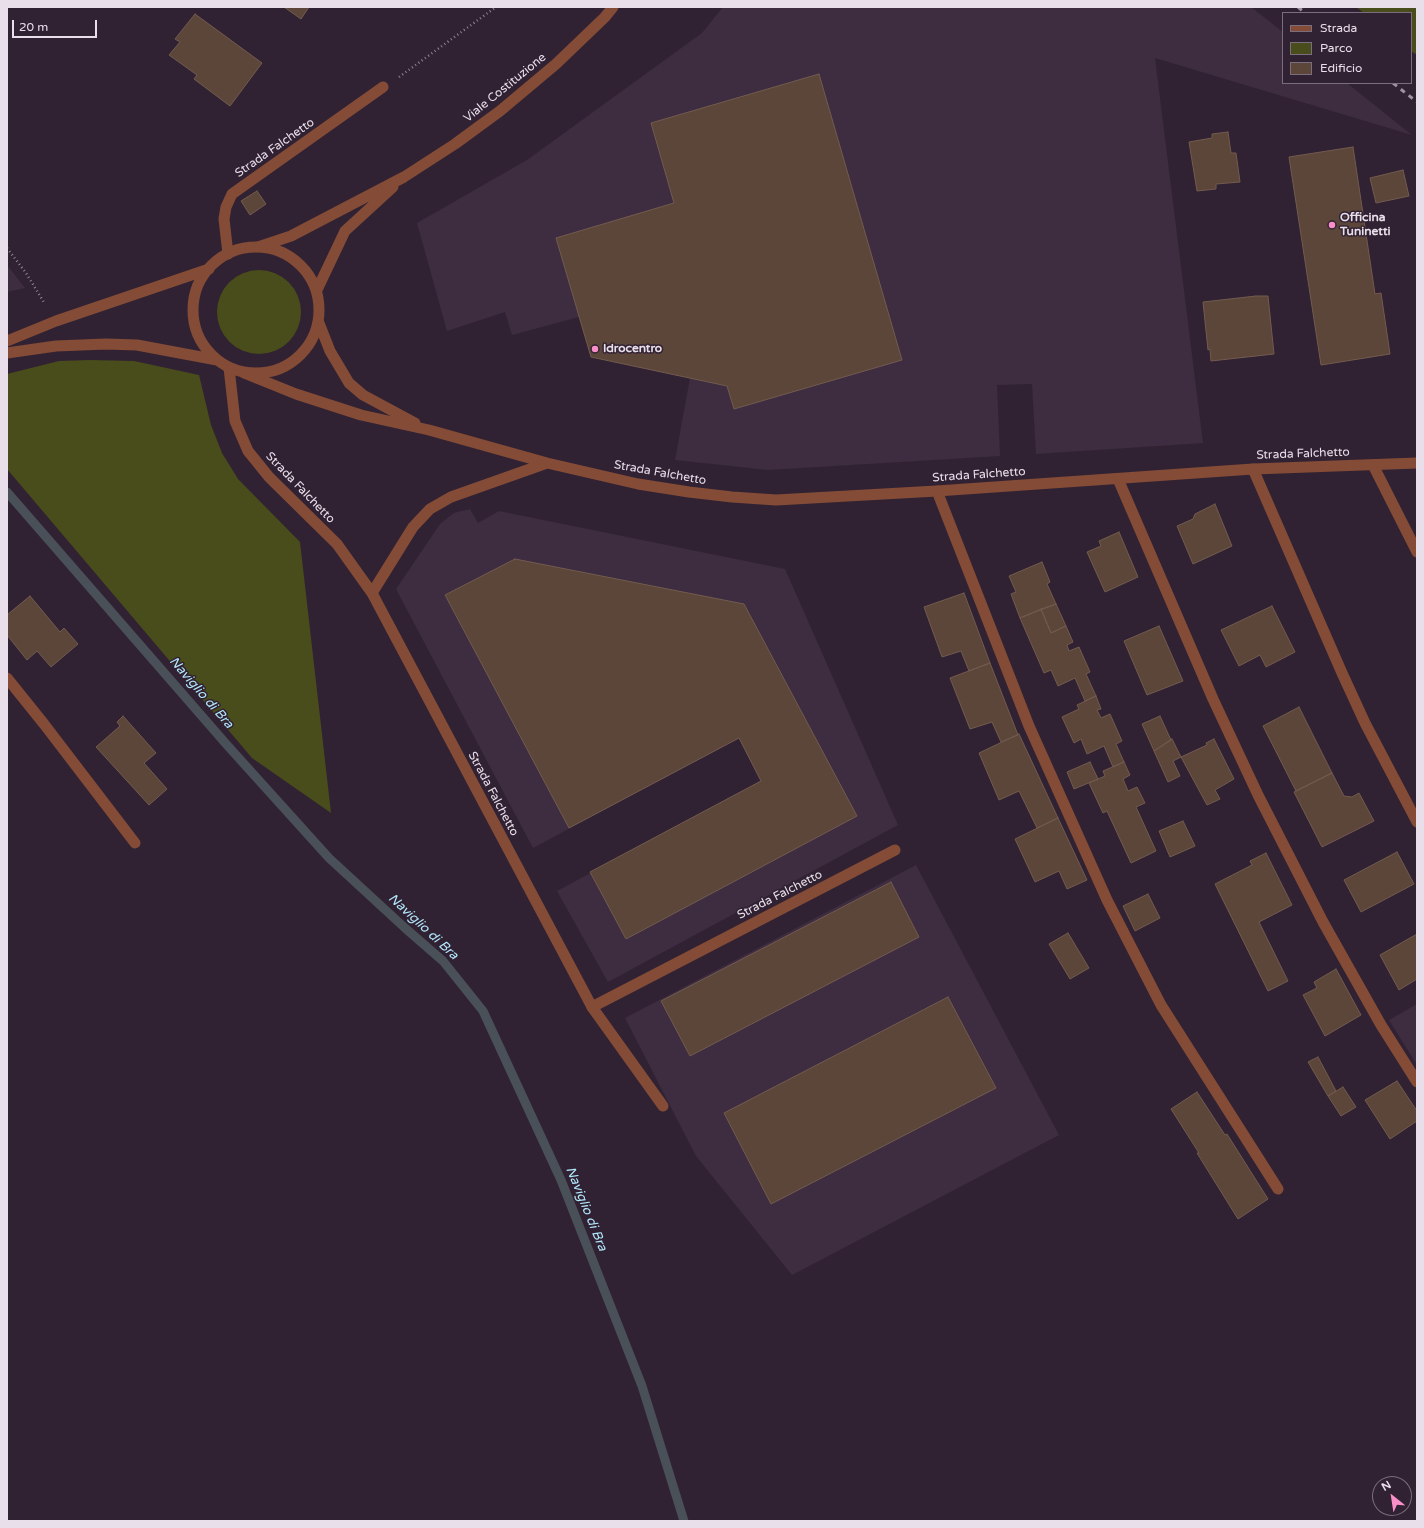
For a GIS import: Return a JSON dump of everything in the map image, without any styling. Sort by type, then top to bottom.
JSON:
[{"type":"street","name":"Viale Costituzione","points":[[258,247],[291,236],[404,177],[455,144],[500,111],[556,64],[605,17],[613,7]]},
{"type":"street","name":"Strada Falchetto","points":[[228,254],[224,219],[226,207],[232,194],[384,87]]},
{"type":"street","name":"Viale Costituzione","points":[[317,290],[345,231],[404,177]]},
{"type":"street","points":[[258,247],[277,250],[294,259],[308,273],[317,290],[320,307],[319,323],[312,342],[299,357],[283,368],[264,373],[244,373],[229,368],[217,360],[205,348],[197,333],[193,316],[194,299],[199,283],[208,269],[217,260],[242,249],[258,247]]},
{"type":"street","points":[[7,341],[56,321],[208,269]]},
{"type":"street","name":"Strada Falchetto","points":[[319,323],[330,351],[350,383],[363,395],[429,430]]},
{"type":"street","points":[[7,353],[56,346],[106,344],[137,345],[217,360]]},
{"type":"street","name":"Strada Falchetto","points":[[229,368],[235,421],[248,450],[269,477],[337,544],[372,593],[592,1007],[663,1106]]},
{"type":"street","name":"Strada Falchetto","points":[[244,373],[296,394],[353,412],[429,430],[547,463],[638,484],[732,497],[776,500],[937,491],[1253,469],[1417,464]]},
{"type":"street","points":[[372,593],[413,526],[430,509],[451,497],[547,463]]},
{"type":"street","points":[[1373,465],[1417,552]]},
{"type":"street","points":[[1253,469],[1365,723],[1417,822]]},
{"type":"street","points":[[1118,479],[1213,699],[1258,795],[1323,922],[1381,1025],[1417,1082]]},
{"type":"street","points":[[937,491],[1029,726],[1107,900],[1161,1005],[1278,1190]]},
{"type":"street","points":[[7,678],[135,843]]},
{"type":"street","name":"Strada Falchetto","points":[[592,1007],[895,850]]},
{"type":"path","points":[[384,87],[496,7]]},
{"type":"path","points":[[7,248],[26,273],[56,321]]},
{"type":"shaded area","points":[[723,7],[1251,7],[1282,31],[1282,84],[1348,84],[1412,135],[1155,58],[1203,443],[1036,454],[1032,384],[997,385],[1000,456],[768,470],[675,460],[690,378],[591,357],[579,317],[512,335],[505,312],[447,331],[417,223],[527,160],[702,33]]},
{"type":"shaded area","points":[[7,265],[25,288],[7,292]]},
{"type":"shaded area","points":[[470,509],[478,523],[499,511],[785,569],[898,825],[608,982],[557,891],[761,781],[739,738],[533,848],[396,589],[440,524],[454,513]]},
{"type":"shaded area","points":[[916,865],[1059,1135],[792,1275],[696,1156],[625,1018]]},
{"type":"shaded area","points":[[1417,1004],[1417,1065],[1389,1020]]},
{"type":"green space","points":[[1356,7],[1417,7],[1417,55],[1412,52],[1412,12],[1363,12]]},
{"type":"green space","points":[[259,270],[267,271],[282,277],[294,289],[300,304],[300,320],[294,335],[282,347],[267,353],[259,354],[251,353],[236,347],[224,335],[218,320],[217,312],[218,304],[224,289],[236,277],[251,271]]},
{"type":"green space","points":[[59,361],[134,361],[199,375],[211,425],[222,453],[238,479],[300,542],[331,813],[252,758],[7,469],[7,374]]},
{"type":"building","points":[[284,7],[309,7],[301,19]]},
{"type":"building","points":[[195,14],[262,63],[230,106],[194,79],[197,75],[169,55],[180,42],[175,39]]},
{"type":"building","points":[[819,74],[902,360],[734,409],[727,386],[591,357],[556,238],[674,203],[651,123]]},
{"type":"building","points":[[1228,132],[1231,153],[1236,153],[1240,182],[1216,184],[1216,189],[1197,191],[1189,142],[1212,138],[1212,134]]},
{"type":"building","name":"Officina Tuninetti","points":[[1353,147],[1375,294],[1381,293],[1390,354],[1321,365],[1289,157]]},
{"type":"building","points":[[1403,170],[1409,196],[1376,203],[1370,178]]},
{"type":"building","points":[[257,191],[266,204],[250,215],[241,201]]},
{"type":"building","points":[[1268,296],[1274,354],[1211,361],[1210,349],[1208,350],[1203,302]]},
{"type":"building","points":[[1215,504],[1232,546],[1193,564],[1177,526],[1193,519],[1195,514]]},
{"type":"building","points":[[1119,532],[1138,577],[1105,592],[1087,552],[1101,546],[1099,541]]},
{"type":"building","points":[[515,559],[744,604],[857,816],[626,939],[590,872],[761,781],[739,738],[569,828],[445,595]]},
{"type":"building","points":[[1042,562],[1050,582],[1047,584],[1056,604],[1020,618],[1011,594],[1016,592],[1009,576]]},
{"type":"building","points":[[964,593],[990,663],[969,671],[961,651],[942,657],[924,607]]},
{"type":"building","points":[[30,596],[60,632],[64,628],[78,644],[51,667],[37,651],[27,660],[7,635],[7,615]]},
{"type":"building","points":[[1056,604],[1066,626],[1051,633],[1041,609]]},
{"type":"building","points":[[1272,606],[1295,652],[1266,667],[1260,655],[1239,666],[1221,630]]},
{"type":"building","points":[[1041,609],[1051,633],[1066,626],[1073,642],[1067,645],[1069,651],[1079,647],[1090,672],[1086,674],[1096,696],[1085,701],[1075,678],[1058,686],[1051,670],[1044,673],[1020,618]]},
{"type":"building","points":[[1159,626],[1183,681],[1147,695],[1124,641]]},
{"type":"building","points":[[990,663],[1018,735],[1001,742],[992,722],[970,729],[950,678]]},
{"type":"building","points":[[1096,696],[1101,709],[1097,710],[1101,718],[1110,714],[1122,741],[1116,744],[1124,762],[1113,767],[1104,746],[1087,754],[1081,739],[1074,743],[1062,717],[1079,709],[1077,705]]},
{"type":"building","points":[[1299,707],[1332,773],[1296,791],[1263,726]]},
{"type":"building","points":[[123,716],[156,753],[144,763],[167,789],[149,805],[96,747],[120,726],[117,722]]},
{"type":"building","points":[[1160,716],[1171,740],[1154,751],[1142,724]]},
{"type":"building","points":[[1019,734],[1058,818],[1037,828],[1019,791],[999,800],[979,753]]},
{"type":"building","points":[[1172,739],[1181,757],[1173,761],[1180,776],[1168,782],[1154,751]]},
{"type":"building","points":[[1214,739],[1234,779],[1215,790],[1220,799],[1207,805],[1181,757],[1207,745],[1206,743]]},
{"type":"building","points":[[1090,762],[1098,779],[1074,789],[1067,772]]},
{"type":"building","points":[[1124,762],[1130,775],[1123,779],[1128,791],[1137,787],[1145,803],[1136,807],[1156,851],[1131,863],[1107,811],[1103,813],[1089,783],[1105,776],[1103,771]]},
{"type":"building","points":[[1332,773],[1344,796],[1352,797],[1359,793],[1374,821],[1322,847],[1294,792]]},
{"type":"building","points":[[1058,818],[1087,880],[1067,889],[1059,871],[1035,882],[1015,839]]},
{"type":"building","points":[[1183,821],[1195,846],[1170,857],[1159,831]]},
{"type":"building","points":[[1397,852],[1414,884],[1361,912],[1344,880]]},
{"type":"building","points":[[1266,853],[1292,905],[1259,922],[1288,981],[1268,991],[1215,884],[1252,865],[1250,861]]},
{"type":"building","points":[[891,882],[919,937],[690,1056],[661,1001]]},
{"type":"building","points":[[1148,894],[1160,918],[1135,931],[1123,906]]},
{"type":"building","points":[[1068,933],[1089,968],[1070,979],[1049,944]]},
{"type":"building","points":[[1417,934],[1417,979],[1399,990],[1380,955]]},
{"type":"building","points":[[1336,969],[1361,1015],[1325,1036],[1303,995],[1317,988],[1314,982]]},
{"type":"building","points":[[948,997],[996,1088],[771,1204],[724,1113]]},
{"type":"building","points":[[1318,1057],[1336,1091],[1328,1096],[1308,1062]]},
{"type":"building","points":[[1397,1081],[1417,1111],[1417,1121],[1390,1139],[1365,1100]]},
{"type":"building","points":[[1343,1087],[1356,1107],[1341,1116],[1328,1096]]},
{"type":"building","points":[[1197,1092],[1225,1135],[1227,1134],[1268,1199],[1238,1219],[1171,1109]]},
{"type":"waterway","name":"Naviglio di Bra","points":[[7,492],[227,745],[329,858],[443,961],[483,1011],[561,1180],[642,1386],[684,1521]]},
{"type":"railway","points":[[1298,7],[1304,12]]},
{"type":"railway","points":[[1394,84],[1417,102]]},
{"type":"place","name":"Officina Tuninetti","points":[[1332,225]]},
{"type":"place","name":"Idrocentro","points":[[595,349]]}]
